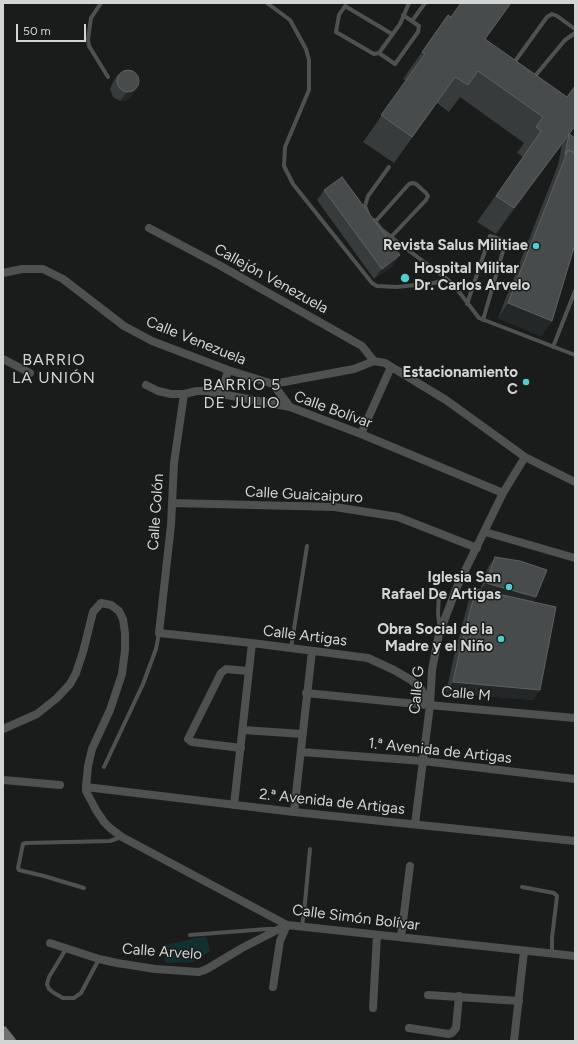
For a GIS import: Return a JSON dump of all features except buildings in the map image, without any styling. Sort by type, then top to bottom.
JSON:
[{"type":"main road","points":[[3,1031],[11,1041]]},
{"type":"street","name":"Callejón Venezuela","points":[[149,228],[220,265],[362,346],[374,361]]},
{"type":"street","name":"Calle Venezuela","points":[[3,273],[22,269],[43,269],[63,279],[124,326],[152,341],[228,370],[273,384],[354,369],[374,361]]},
{"type":"street","points":[[3,359],[30,373]]},
{"type":"street","points":[[374,361],[391,367],[446,400],[525,457],[575,482]]},
{"type":"street","points":[[361,434],[391,367]]},
{"type":"street","points":[[222,394],[228,370]]},
{"type":"street","points":[[273,384],[290,407]]},
{"type":"street","name":"Calle Bolívar","points":[[146,385],[163,393],[184,394],[197,391],[222,394],[290,407],[361,434],[503,493]]},
{"type":"street","name":"Calle Colón","points":[[159,633],[171,525],[174,463],[184,394]]},
{"type":"street","name":"Calle G","points":[[415,824],[430,705],[432,670],[440,631],[457,587],[476,548],[503,493],[525,457]]},
{"type":"street","name":"Calle Guaicaipuro","points":[[172,504],[335,507],[398,517],[476,548]]},
{"type":"street","points":[[485,532],[575,558]]},
{"type":"street","points":[[3,729],[37,714],[57,698],[70,684],[76,673],[83,652],[93,612],[101,604],[108,604],[115,607],[123,618],[125,632],[125,650],[122,674],[110,710],[92,749],[88,766],[86,787]]},
{"type":"street","name":"Calle Artigas","points":[[159,633],[368,658],[411,680],[421,689],[430,705]]},
{"type":"street","points":[[234,805],[252,643]]},
{"type":"street","points":[[294,812],[306,692],[312,651]]},
{"type":"street","points":[[241,748],[190,741],[188,739],[220,673],[226,669],[248,671]]},
{"type":"street","name":"Calle M","points":[[306,692],[575,718]]},
{"type":"street","points":[[243,730],[303,734]]},
{"type":"street","name":"1.ª Avenida de Artigas","points":[[301,752],[423,761],[575,779]]},
{"type":"street","points":[[3,780],[60,785]]},
{"type":"street","name":"2.ª Avenida de Artigas","points":[[86,787],[294,812],[575,841]]},
{"type":"street","name":"Calle Simón Bolívar","points":[[86,787],[90,800],[104,822],[122,837],[287,925],[575,956]]},
{"type":"street","points":[[401,937],[410,866]]},
{"type":"street","points":[[273,987],[280,941],[287,925]]},
{"type":"street","name":"Calle Arvelo","points":[[50,943],[99,959],[140,967],[199,972],[207,970],[242,948],[287,925]]},
{"type":"street","points":[[373,1008],[376,935]]},
{"type":"street","points":[[514,1041],[524,951]]},
{"type":"street","points":[[428,995],[519,1001]]},
{"type":"street","points":[[409,1028],[449,1034],[452,1033],[456,1028],[459,996]]},
{"type":"lane","points":[[101,3],[91,18],[88,39],[89,46],[108,77]]},
{"type":"lane","points":[[268,3],[290,20],[306,49],[309,60],[309,90],[284,152],[284,166],[293,184],[372,283],[377,286],[397,287],[434,283],[447,279]]},
{"type":"lane","points":[[379,53],[400,24],[409,3]]},
{"type":"lane","points":[[412,21],[425,3]]},
{"type":"lane","points":[[392,34],[345,6],[339,15],[336,32],[374,54],[379,53],[395,64],[418,32],[418,26],[403,15]]},
{"type":"lane","points":[[515,69],[513,64],[547,17],[552,14],[558,16],[575,29]]},
{"type":"lane","points":[[524,75],[532,78],[535,76],[565,40],[575,33]]},
{"type":"lane","points":[[389,167],[368,196],[365,206],[368,214],[375,222],[392,238],[453,284],[475,314],[483,320],[575,355]]},
{"type":"lane","points":[[375,222],[409,184],[413,183],[426,193],[428,196],[426,200],[392,238]]},
{"type":"lane","points":[[467,304],[490,236],[506,241],[483,320]]},
{"type":"lane","points":[[553,347],[575,291]]},
{"type":"lane","points":[[291,648],[306,546]]},
{"type":"lane","points":[[439,592],[438,614],[440,631]]},
{"type":"lane","points":[[104,767],[143,684],[156,649],[159,633]]},
{"type":"lane","points":[[84,888],[19,870],[18,868],[23,844],[110,841],[122,837]]},
{"type":"lane","points":[[302,926],[310,849]]},
{"type":"lane","points":[[522,888],[554,893],[557,896],[552,938],[552,954]]},
{"type":"lane","points":[[190,935],[278,929]]},
{"type":"lane","points":[[66,949],[49,977],[47,984],[49,989],[64,998],[74,998],[81,993],[99,959]]},
{"type":"shaded area","points":[[206,936],[210,951],[193,962],[165,963],[164,945]]},
{"type":"place","name":"Revista Salus Militiae","points":[[536,246]]},
{"type":"place","name":"Hospital Militar Dr. Carlos Arvelo","points":[[405,278]]},
{"type":"place","name":"Estacionamiento C","points":[[526,382]]},
{"type":"place","name":"Iglesia San Rafael De Artigas","points":[[509,587]]},
{"type":"place","name":"Obra Social de la Madre y el Niño","points":[[501,639]]},
{"type":"district","name":"BARRIO LA UNIÓN","points":[[54,369]]},
{"type":"district","name":"BARRIO 5 DE JULIO","points":[[242,394]]}]
